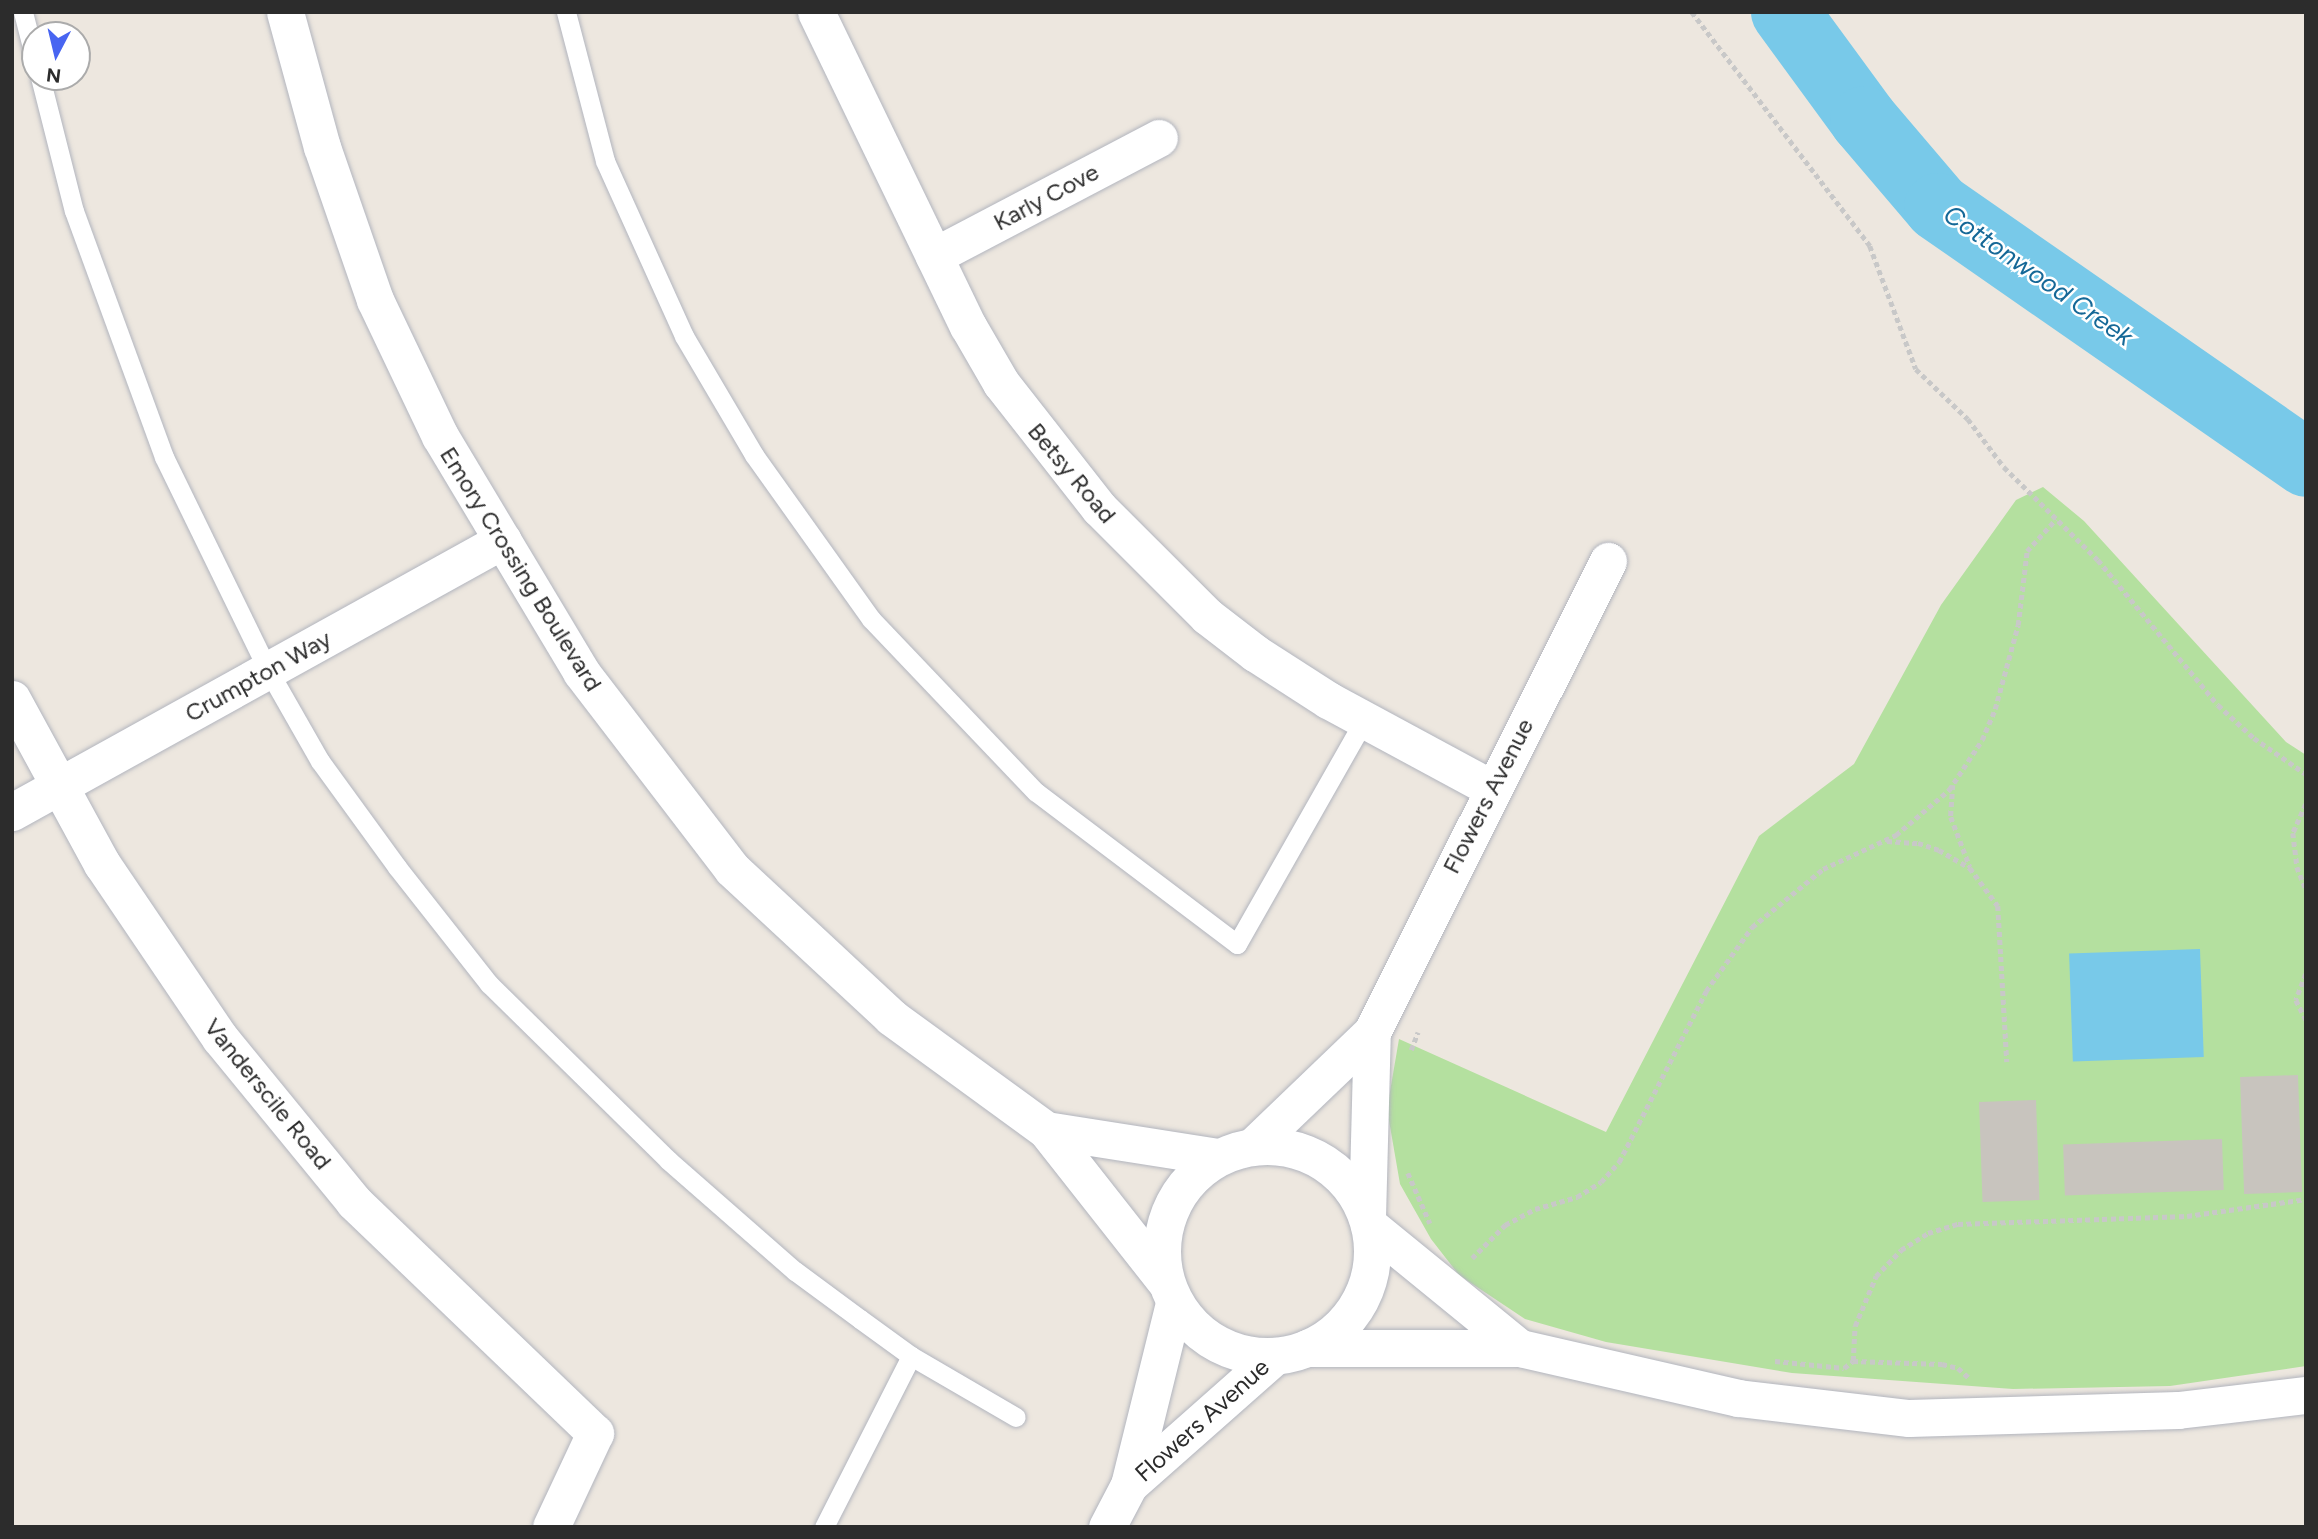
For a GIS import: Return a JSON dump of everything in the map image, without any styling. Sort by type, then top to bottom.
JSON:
[{"type":"street","name":"Emory Crossing Boulevard","points":[[285,12],[322,147],[375,300],[440,436],[581,672],[732,869],[891,1017],[1046,1130],[1170,1292]]},
{"type":"street","name":"Betsy Road","points":[[816,12],[934,256],[1001,383],[1099,508],[1207,616],[1255,653],[1364,720],[1491,789]]},
{"type":"street","name":"Karly Cove","points":[[934,256],[1159,138]]},
{"type":"street","name":"Crumpton Way","points":[[12,811],[503,540]]},
{"type":"street","name":"Flowers Avenue","points":[[1253,1146],[1372,1032],[1491,789],[1608,561]]},
{"type":"street","name":"Vanderscile Road","points":[[12,699],[102,864],[220,1038],[354,1202],[595,1433],[551,1527]]},
{"type":"street","name":"Flowers Avenue","points":[[1368,1222],[1372,1032]]},
{"type":"street","name":"Emory Crossing Boulevard","points":[[1046,1130],[1218,1157]]},
{"type":"street","points":[[1520,1348],[1368,1222],[1349,1186],[1323,1162],[1289,1148],[1253,1146],[1218,1157],[1189,1179],[1169,1210],[1161,1245],[1170,1292],[1192,1326],[1217,1343],[1245,1354],[1520,1348],[1738,1398],[1909,1418],[2125,1413],[2306,1395]]},
{"type":"street","points":[[1291,1352],[1333,1333],[1353,1311],[1370,1269],[1368,1222]]},
{"type":"street","name":"Flowers Avenue","points":[[1108,1527],[1129,1485],[1170,1292]]},
{"type":"street","name":"Flowers Avenue","points":[[1129,1485],[1291,1352]]},
{"type":"lane","points":[[566,12],[605,161],[684,336],[754,455],[871,620],[1036,792],[1237,944],[1364,720]]},
{"type":"lane","points":[[44,91],[74,211],[164,457],[268,670],[320,761],[489,984],[668,1160],[794,1271],[911,1356],[1016,1417]]},
{"type":"lane","points":[[824,1527],[911,1356]]},
{"type":"path","points":[[1692,12],[1870,246],[1916,369],[1968,419],[2004,467],[2098,560],[2218,705],[2254,738],[2306,774]]},
{"type":"path","points":[[1472,1258],[1506,1225],[1535,1209],[1567,1202],[1601,1182],[1619,1162],[1706,991],[1752,927],[1823,869],[1884,841],[1930,810],[1953,785],[1995,709],[2018,625],[2026,551],[2056,519]]},
{"type":"path","points":[[1953,785],[1951,817],[1970,868]]},
{"type":"path","points":[[2306,804],[2292,833],[2297,867],[2306,889]]},
{"type":"path","points":[[1884,841],[1918,843],[1970,868],[1988,886],[2003,926],[2007,1062]]},
{"type":"path","points":[[2306,974],[2296,1000],[2306,1020]]},
{"type":"path","points":[[1409,1055],[1418,1031]]},
{"type":"path","points":[[1407,1168],[1435,1230]]},
{"type":"path","points":[[1853,1361],[1855,1326],[1876,1276],[1900,1250],[1928,1233],[1958,1224],[2187,1216],[2306,1199]]},
{"type":"path","points":[[1466,1252],[1481,1266]]},
{"type":"path","points":[[1768,1360],[1844,1368],[1853,1361],[1941,1364]]},
{"type":"green space","points":[[2043,487],[2084,521],[2286,742],[2306,755],[2306,1366],[2170,1386],[2013,1389],[1792,1373],[1606,1342],[1525,1319],[1459,1275],[1431,1239],[1400,1184],[1387,1109],[1399,1039],[1606,1132],[1759,836],[1854,764],[1941,605],[2016,500]]},
{"type":"water","points":[[2200,949],[2204,1057],[2073,1062],[2069,954]]},
{"type":"building","points":[[2298,1075],[2302,1192],[2244,1194],[2240,1077]]},
{"type":"building","points":[[2036,1100],[2039,1200],[1983,1202],[1979,1102]]},
{"type":"building","points":[[2222,1139],[2224,1190],[2065,1196],[2063,1145]]},
{"type":"waterway","name":"Cottonwood Creek","points":[[1785,12],[1864,120],[1938,207],[2306,463]]}]
